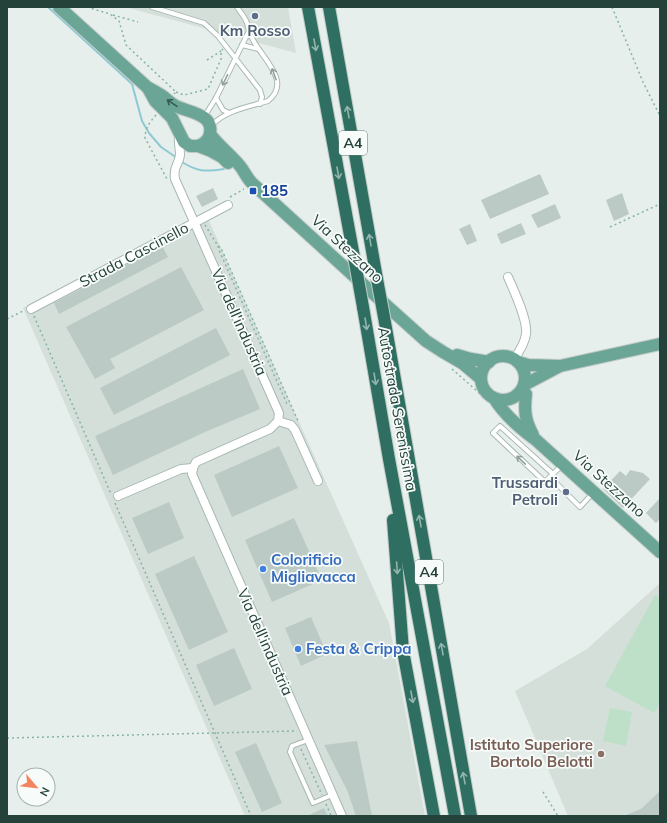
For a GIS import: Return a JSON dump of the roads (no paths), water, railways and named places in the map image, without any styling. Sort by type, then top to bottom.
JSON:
[{"type":"highway","name":"Autostrada Serenissima","points":[[308,7],[363,307],[388,459],[455,816]]},
{"type":"highway","name":"Autostrada Serenissima","points":[[329,7],[471,816]]},
{"type":"highway","points":[[388,459],[403,651],[434,816]]},
{"type":"main road","name":"Via Stezzano","points":[[59,7],[147,87],[206,123],[218,144],[241,167],[250,181]]},
{"type":"main road","name":"Via Stezzano","points":[[169,100],[172,118],[179,135],[187,144],[211,151],[222,157],[426,341],[462,363],[481,379],[485,390],[494,398],[498,406],[525,432],[536,440],[660,552]]},
{"type":"main road","points":[[179,135],[179,127],[182,120],[188,115],[206,123],[206,142],[196,146]]},
{"type":"main road","name":"Via Stezzano","points":[[426,341],[457,355],[489,362],[501,357],[516,361],[524,373],[523,388],[526,394],[524,408],[526,423],[536,440]]},
{"type":"main road","points":[[516,361],[528,365],[560,366],[660,344]]},
{"type":"main road","points":[[481,379],[483,370],[489,362]]},
{"type":"main road","points":[[494,398],[502,400],[510,399],[516,396],[523,388],[560,366]]},
{"type":"street","name":"Strada Cascinello","points":[[31,309],[198,221],[176,179],[175,167],[180,156],[178,146],[179,135]]},
{"type":"street","points":[[180,156],[196,146]]},
{"type":"street","points":[[198,221],[228,205]]},
{"type":"street","name":"Via dell'industria","points":[[198,221],[277,408],[279,413],[278,421]]},
{"type":"street","points":[[508,277],[526,323],[527,333],[516,361]]},
{"type":"street","points":[[118,496],[181,469],[193,468],[196,462],[270,429],[278,421],[291,425],[295,430],[318,481]]},
{"type":"street","name":"Via dell'industria","points":[[193,468],[192,474],[194,481],[342,816]]},
{"type":"lane","points":[[152,7],[204,23],[218,36],[260,90],[262,98],[260,104]]},
{"type":"lane","points":[[206,123],[229,113],[268,101],[273,97],[277,90],[278,85],[274,72],[248,33],[247,22],[237,7]]},
{"type":"lane","points":[[206,123],[216,98],[248,33]]},
{"type":"lane","points":[[242,45],[258,50]]},
{"type":"lane","points":[[216,98],[223,110],[229,113]]},
{"type":"lane","points":[[563,464],[551,476],[545,482],[493,434],[500,426],[551,476],[580,507],[594,492]]},
{"type":"lane","points":[[308,740],[292,746],[289,750],[313,804],[333,795]]},
{"type":"waterway","points":[[48,7],[132,84],[142,121],[149,133],[161,147],[177,158]]},
{"type":"waterway","points":[[180,161],[201,170],[211,171],[224,169]]},
{"type":"place","name":"Km Rosso","points":[[255,16]]},
{"type":"place","name":"185","points":[[253,191]]},
{"type":"place","name":"Trussardi Petroli","points":[[566,492]]},
{"type":"place","name":"Colorificio Migliavacca","points":[[263,569]]},
{"type":"place","name":"Festa & Crippa","points":[[298,649]]},
{"type":"place","name":"Istituto Superiore Bortolo Belotti","points":[[601,754]]}]
